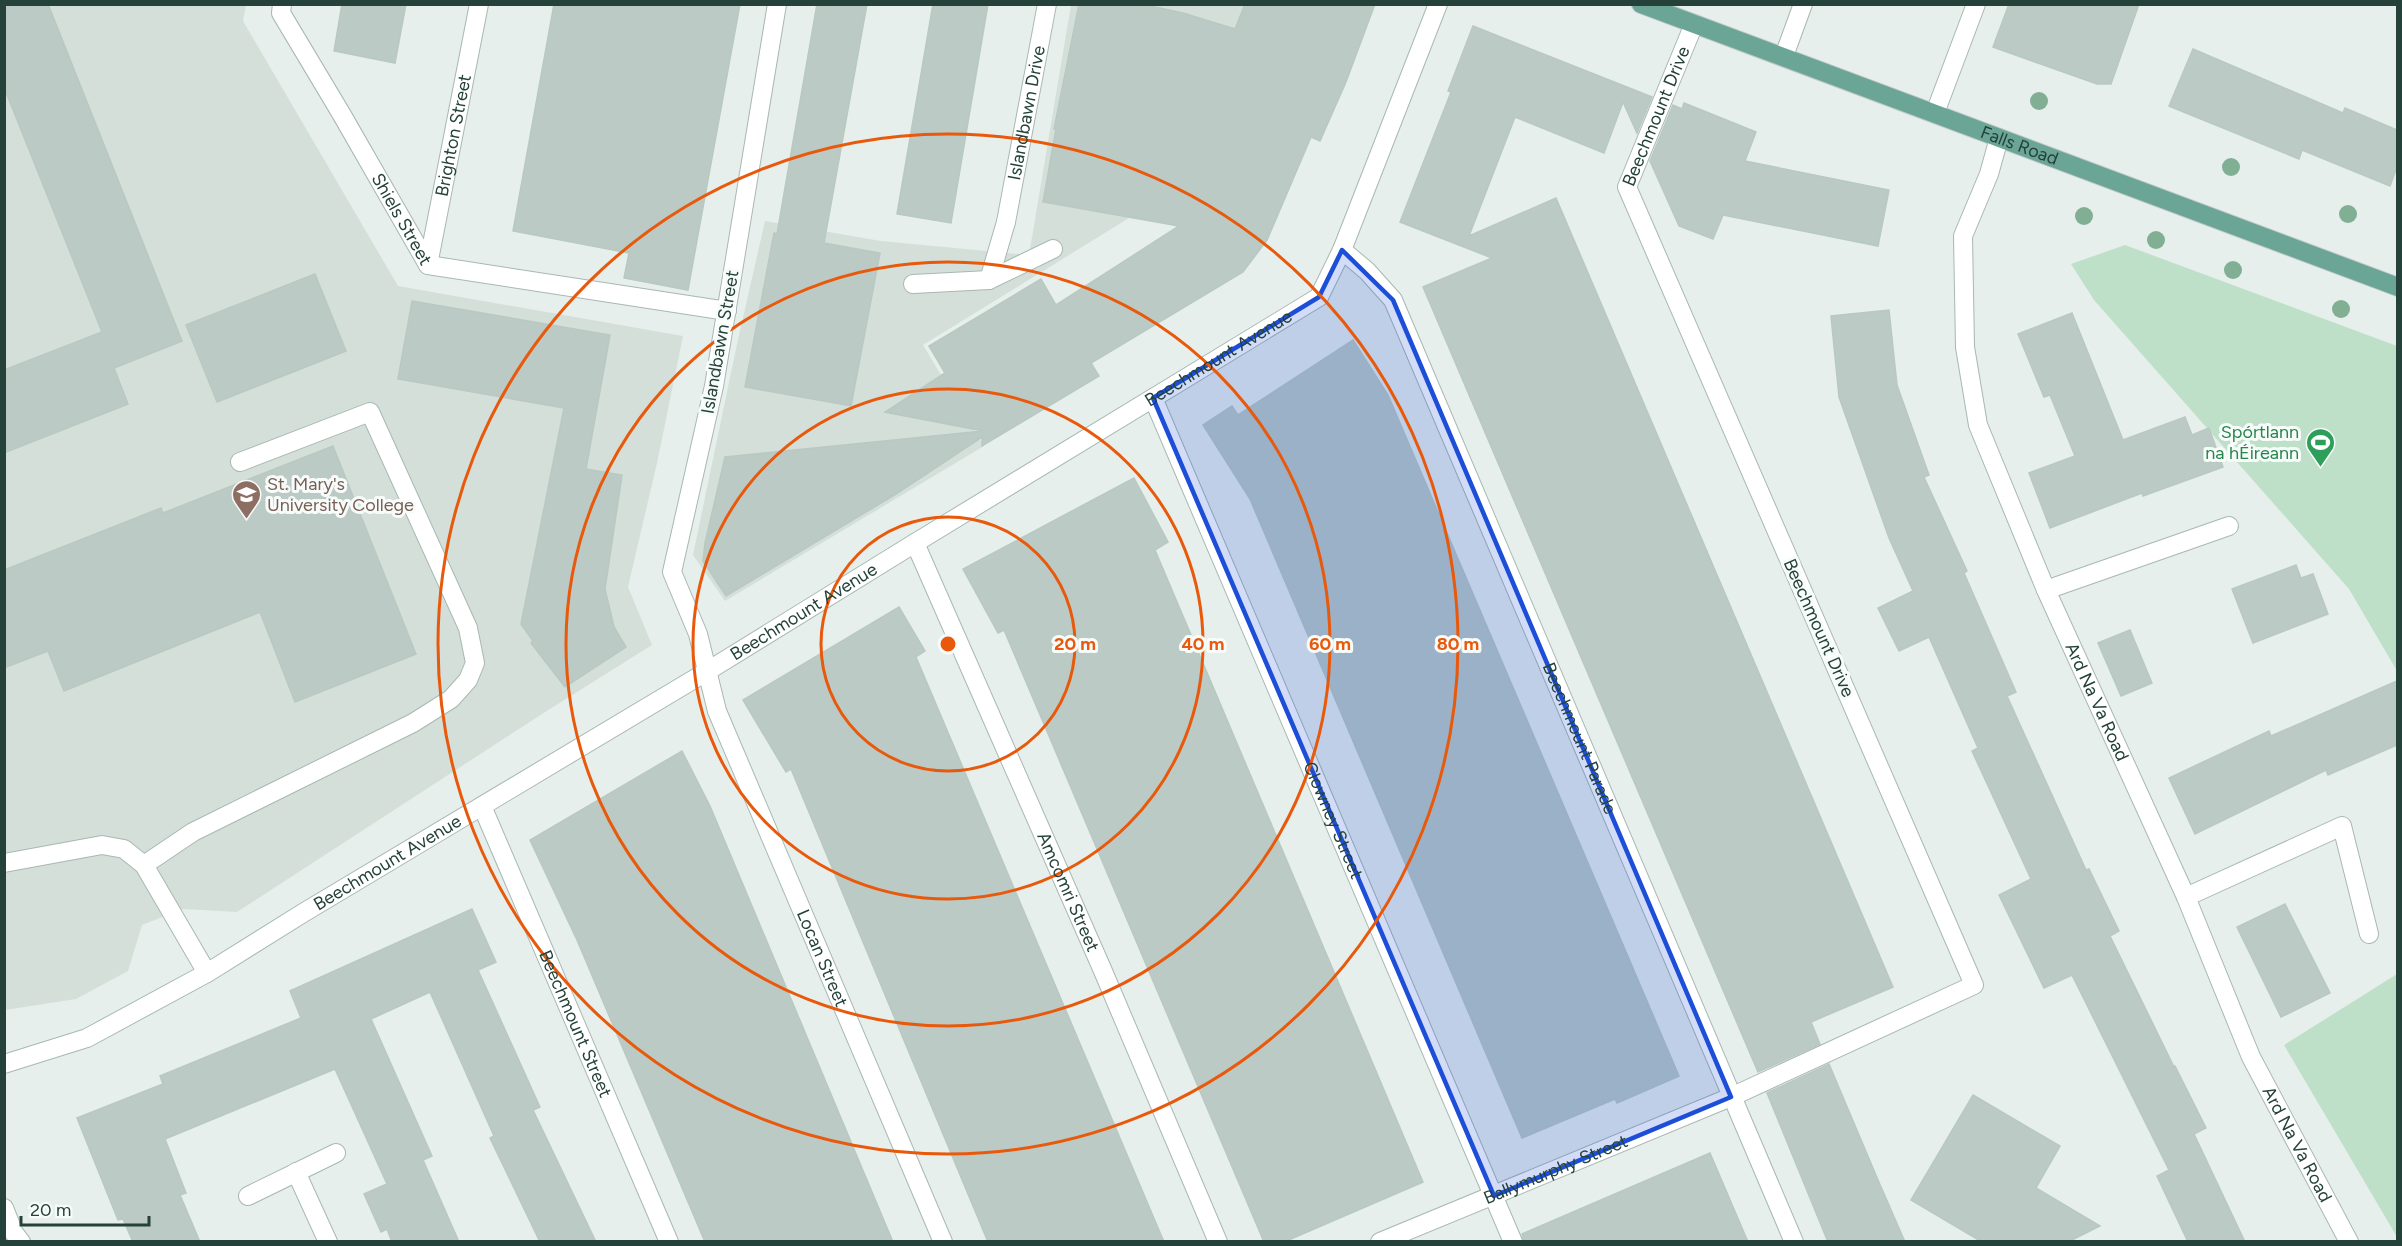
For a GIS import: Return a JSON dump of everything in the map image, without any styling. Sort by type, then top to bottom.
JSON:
[{"type":"main road","name":"Falls Road","points":[[1641,4],[2397,287]]},
{"type":"street","name":"Shiels Street","points":[[282,4],[281,13],[428,265],[727,311]]},
{"type":"street","name":"Brighton Street","points":[[428,265],[479,4]]},
{"type":"street","name":"Islandbawn Street","points":[[706,672],[698,634],[672,572],[714,386],[777,4]]},
{"type":"street","name":"Islandbawn Drive","points":[[989,280],[1006,222],[1047,4]]},
{"type":"street","name":"Beechmount Avenue","points":[[4,1064],[87,1038],[207,973],[706,672],[1319,297],[1342,250],[1438,4]]},
{"type":"street","points":[[1784,56],[1803,4]]},
{"type":"street","points":[[1935,113],[1976,4]]},
{"type":"street","name":"Beechmount Drive","points":[[1694,24],[1627,187],[1974,985],[1731,1097]]},
{"type":"street","name":"Ard Na Va Road","points":[[2000,138],[1989,174],[1963,236],[1965,347],[1978,425],[2046,590],[2186,897],[2252,1057],[2349,1242]]},
{"type":"street","points":[[913,284],[989,280],[1053,249]]},
{"type":"street","name":"Beechmount Parade","points":[[1342,250],[1367,271],[1393,300],[1794,1242]]},
{"type":"street","name":"Clowney Street","points":[[1154,398],[1513,1242]]},
{"type":"street","points":[[144,865],[193,832],[422,717],[451,699],[468,680],[475,663],[468,628],[370,412],[240,462]]},
{"type":"street","points":[[2046,590],[2229,525]]},
{"type":"street","name":"Amcomri Street","points":[[915,543],[1103,971],[1218,1242]]},
{"type":"street","name":"Locan Street","points":[[706,672],[717,711],[944,1242]]},
{"type":"street","name":"Beechmount Street","points":[[482,806],[669,1242]]},
{"type":"street","points":[[2186,897],[2342,826],[2369,934]]},
{"type":"street","points":[[4,863],[102,845],[124,849],[144,865],[207,973]]},
{"type":"street","name":"Ballymurphy Street","points":[[1380,1242],[1731,1097]]},
{"type":"street","points":[[248,1196],[336,1153]]},
{"type":"street","points":[[296,1172],[328,1242]]},
{"type":"street","points":[[4,1208],[14,1233],[21,1242]]},
{"type":"highlighted area","points":[[1342,250],[1393,300],[1731,1097],[1494,1196],[1153,398],[1319,297]]},
{"type":"shaded area","name":"St. Mary's University College","points":[[5,5],[246,5],[243,21],[398,286],[683,336],[628,587],[652,645],[237,912],[183,909],[142,925],[128,971],[76,999],[5,1010]]},
{"type":"shaded area","points":[[1071,5],[1271,5],[1207,170],[923,345],[984,446],[725,601],[693,555],[765,221],[881,241],[1029,255]]},
{"type":"green space","name":"Spórtlann na hÉireann","points":[[2125,245],[2397,346],[2397,671],[2349,589],[2094,300],[2071,264]]},
{"type":"green space","points":[[2397,974],[2397,1237],[2284,1045]]},
{"type":"building","points":[[4,4],[48,4],[182,341],[114,368],[128,404],[4,453],[4,370],[102,332],[4,87]]},
{"type":"building","points":[[342,4],[406,4],[395,63],[334,51]]},
{"type":"building","points":[[554,4],[740,4],[688,290],[624,278],[629,253],[513,231]]},
{"type":"building","points":[[817,4],[867,4],[824,243],[880,253],[851,406],[745,387],[774,233],[777,234]]},
{"type":"building","points":[[933,4],[988,4],[951,223],[897,214]]},
{"type":"building","points":[[1079,4],[1141,4],[1183,13],[1235,29],[1245,4],[1375,4],[1346,82],[1320,141],[1311,137],[1267,240],[1243,272],[1091,363],[1099,376],[982,446],[982,437],[896,494],[726,596],[703,561],[725,457],[983,431],[885,412],[945,373],[929,346],[1041,279],[1056,305],[1179,226],[1043,202],[1056,129],[1054,129]]},
{"type":"building","points":[[2009,4],[2139,4],[2111,84],[2097,84],[1993,47]]},
{"type":"building","points":[[1473,26],[1652,97],[1637,133],[1623,102],[1604,153],[1515,117],[1469,236],[1556,198],[1893,987],[1811,1022],[1820,1044],[1758,1072],[1423,287],[1492,258],[1400,222],[1451,92],[1448,91]]},
{"type":"building","points":[[2193,49],[2343,113],[2345,108],[2397,130],[2397,167],[2390,186],[2302,150],[2299,159],[2169,106]]},
{"type":"building","points":[[1684,103],[1756,132],[1745,161],[1889,190],[1878,246],[1723,215],[1713,239],[1679,226],[1650,161],[1673,105],[1682,109]]},
{"type":"building","points":[[315,274],[346,351],[217,402],[186,325]]},
{"type":"building","points":[[412,301],[610,335],[586,469],[622,475],[605,589],[614,627],[626,647],[565,687],[531,643],[533,641],[521,624],[564,408],[398,379]]},
{"type":"building","points":[[1889,310],[1897,385],[1929,475],[1924,477],[1967,571],[1964,573],[2016,692],[2007,696],[2086,870],[2089,869],[2119,931],[2110,936],[2206,1128],[2194,1134],[2245,1242],[2188,1242],[2157,1176],[2169,1170],[2072,975],[2044,988],[1999,895],[2031,879],[1972,751],[1978,748],[1929,637],[1899,651],[1878,608],[1913,591],[1889,538],[1839,397],[1831,316]]},
{"type":"building","points":[[2072,313],[2123,440],[2185,417],[2192,435],[2209,428],[2223,467],[2143,496],[2142,493],[2050,528],[2029,473],[2075,456],[2050,395],[2044,397],[2018,334]]},
{"type":"building","points":[[1353,340],[1388,395],[1679,1076],[1617,1103],[1615,1099],[1522,1138],[1250,499],[1203,425],[1232,406],[1238,415]]},
{"type":"building","points":[[333,446],[416,654],[295,702],[260,612],[64,691],[48,651],[4,668],[4,570],[161,508],[163,513]]},
{"type":"building","points":[[1134,478],[1168,542],[1155,550],[1423,1182],[1284,1242],[1264,1242],[1004,630],[998,633],[963,569]]},
{"type":"building","points":[[2296,565],[2301,578],[2313,574],[2328,614],[2253,643],[2232,589]]},
{"type":"building","points":[[899,607],[925,651],[916,657],[1164,1242],[988,1242],[791,769],[786,772],[743,700]]},
{"type":"building","points":[[2130,630],[2152,683],[2121,696],[2098,643]]},
{"type":"building","points":[[2397,681],[2397,745],[2328,775],[2326,770],[2195,834],[2169,778],[2269,731],[2271,736]]},
{"type":"building","points":[[682,751],[710,806],[893,1242],[705,1242],[577,940],[530,840]]},
{"type":"building","points":[[2285,904],[2330,993],[2281,1017],[2237,927]]},
{"type":"building","points":[[472,909],[496,962],[478,970],[540,1107],[533,1110],[596,1242],[540,1242],[490,1138],[494,1136],[430,992],[371,1019],[432,1156],[423,1160],[459,1242],[392,1242],[387,1229],[381,1232],[364,1194],[387,1184],[335,1069],[165,1139],[186,1193],[180,1195],[200,1242],[133,1242],[123,1219],[118,1220],[77,1118],[163,1084],[160,1076],[301,1018],[290,991]]},
{"type":"building","points":[[1829,1064],[1905,1242],[1828,1242],[1767,1093]]},
{"type":"building","points":[[1973,1095],[2060,1146],[2036,1188],[2100,1226],[2068,1242],[1982,1242],[1911,1200]]},
{"type":"building","points":[[1710,1153],[1748,1242],[1524,1242],[1522,1234]]},
{"type":"place","name":"Spórtlann na hÉireann","points":[[2320,468]]},
{"type":"place","name":"St. Mary's University College","points":[[246,520]]}]
